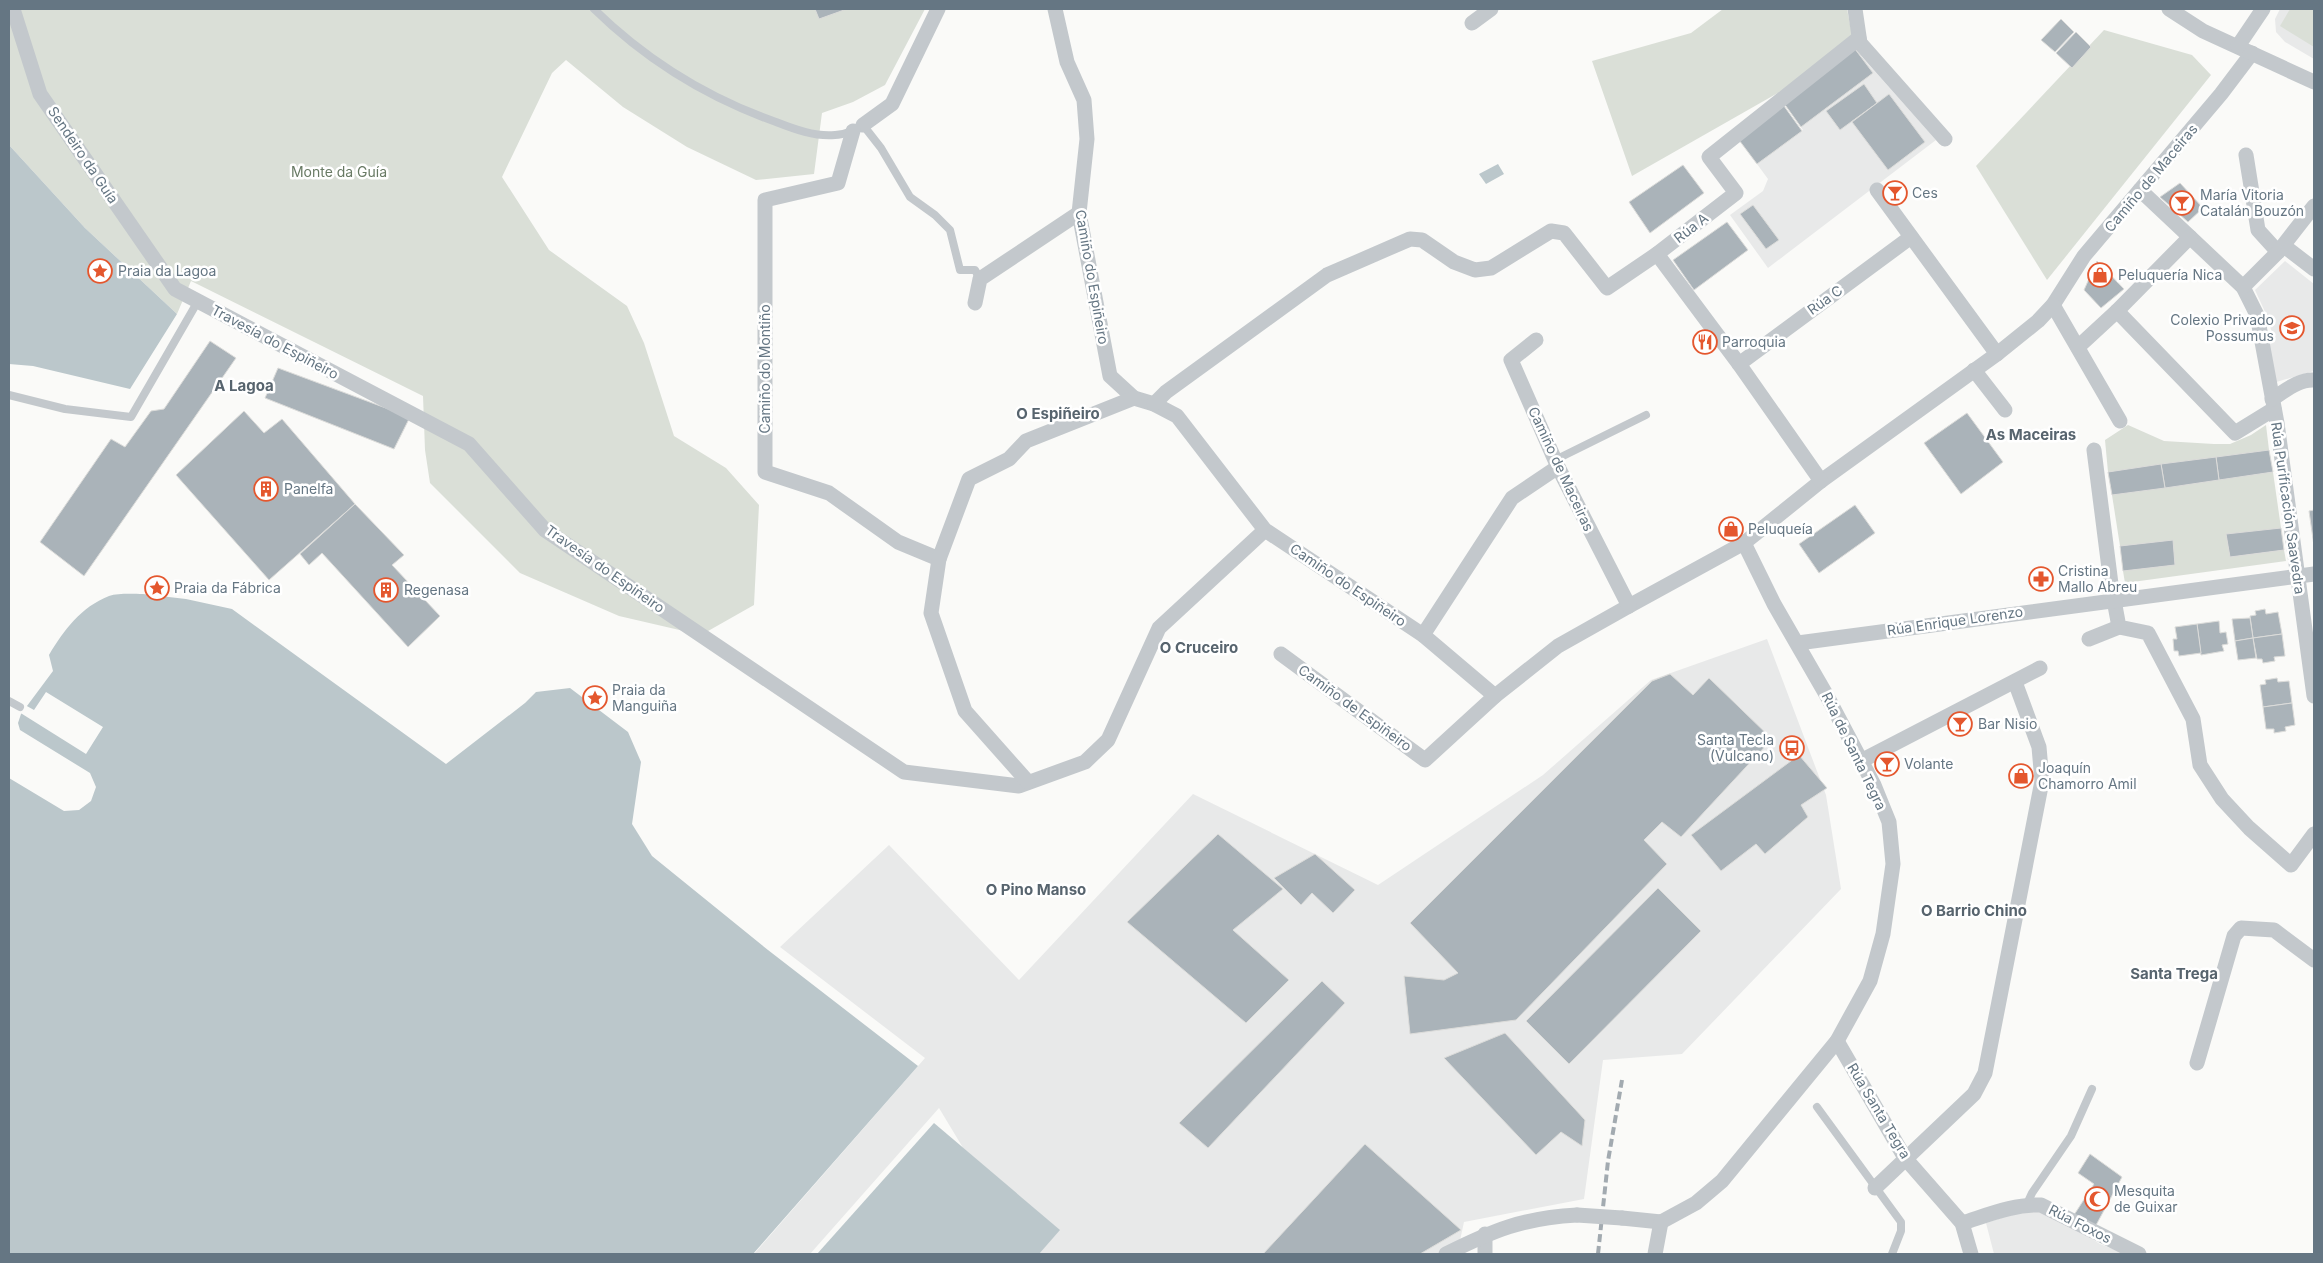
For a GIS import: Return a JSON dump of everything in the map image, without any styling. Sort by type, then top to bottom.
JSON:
[{"type":"street","name":"Sendeiro da Guía","points":[[13,9],[40,94],[175,289]]},
{"type":"street","points":[[858,128],[892,104],[938,9]]},
{"type":"street","name":"Camiño do Espiñeiro","points":[[1055,9],[1067,62],[1084,100],[1087,139],[1079,213],[1110,376],[1134,398],[1154,404],[1178,416],[1265,530],[1423,635],[1495,696]]},
{"type":"street","points":[[1472,23],[1491,9]]},
{"type":"street","points":[[1855,9],[1860,43],[1887,76],[1945,139]]},
{"type":"street","points":[[2169,9],[2202,31],[2314,82]]},
{"type":"street","points":[[2238,46],[2263,9]]},
{"type":"street","name":"Rúa A","points":[[1154,404],[1181,381],[1327,275],[1410,239],[1422,240],[1454,262],[1475,270],[1491,268],[1551,231],[1564,233],[1607,288],[1657,254],[1736,193],[1709,157],[1860,38]]},
{"type":"street","name":"Camiño de Maceiras","points":[[1744,544],[1821,481],[1997,354],[2038,321],[2053,305],[2084,256],[2221,94],[2252,53]]},
{"type":"street","name":"Camiño do Montiño","points":[[858,128],[838,183],[765,200],[765,472],[829,493],[898,542],[939,559]]},
{"type":"street","points":[[2246,155],[2258,230],[2281,249],[2314,269]]},
{"type":"street","points":[[1877,190],[1997,354]]},
{"type":"street","name":"Rúa Purificación Saavedra","points":[[2140,190],[2243,287],[2257,315],[2273,404],[2314,696]]},
{"type":"street","points":[[2243,287],[2281,249],[2314,206]]},
{"type":"street","points":[[975,303],[980,280],[1079,213]]},
{"type":"street","name":"Rúa C","points":[[1739,364],[1911,237]]},
{"type":"street","points":[[2078,347],[2117,311],[2190,237]]},
{"type":"street","points":[[1657,254],[1739,364],[1821,481]]},
{"type":"street","name":"Travesía do Espiñeiro","points":[[175,289],[469,444],[545,530],[904,772],[1019,786],[1085,762],[1108,740],[1159,628],[1265,530]]},
{"type":"street","points":[[2053,305],[2120,421]]},
{"type":"street","name":"Rúa Purificación Saavedra","points":[[2117,311],[2235,433],[2273,404]]},
{"type":"street","name":"Camiño de Maceiras","points":[[1536,340],[1511,360],[1557,463],[1628,606]]},
{"type":"street","points":[[1974,370],[2005,410]]},
{"type":"street","points":[[2273,404],[2296,384],[2309,379],[2314,380]]},
{"type":"street","points":[[1028,782],[965,711],[931,613],[939,559],[969,478],[1009,459],[1026,441],[1134,398]]},
{"type":"street","points":[[2094,450],[2113,599],[2119,628]]},
{"type":"street","points":[[1423,635],[1512,498],[1557,463]]},
{"type":"street","points":[[1495,696],[1558,646],[1744,544]]},
{"type":"street","name":"Rúa de Santa Tegra","points":[[1661,1222],[1696,1204],[1722,1181],[1837,1041],[1870,981],[1883,934],[1893,864],[1889,822],[1861,760],[1798,643],[1774,604],[1744,544]]},
{"type":"street","name":"Rúa Enrique Lorenzo","points":[[1798,643],[2113,599],[2314,574]]},
{"type":"street","points":[[2089,639],[2119,628],[2148,633],[2193,719],[2200,765],[2222,799],[2249,828],[2291,865],[2314,834]]},
{"type":"street","name":"Camiño de Espiñeiro","points":[[1281,654],[1425,760],[1495,696]]},
{"type":"street","points":[[1861,760],[2040,668]]},
{"type":"street","points":[[1875,1188],[1974,1094],[1985,1073],[2042,781],[2039,747],[2015,682]]},
{"type":"street","points":[[2197,1063],[2234,936],[2241,928],[2274,930],[2314,960]]},
{"type":"street","name":"Rúa Santa Tegra","points":[[1837,1041],[1905,1158],[1962,1223],[1971,1254]]},
{"type":"street","name":"Rúa Foxos","points":[[1962,1223],[2027,1204],[2042,1204],[2139,1254]]},
{"type":"street","points":[[1446,1254],[1485,1234],[1533,1219],[1577,1215],[1661,1222],[1655,1254]]},
{"type":"street","points":[[1485,1234],[1485,1254]]},
{"type":"lane","points":[[594,9],[616,30],[659,63],[723,100],[802,132],[834,136],[858,128],[881,148],[910,198],[935,215],[950,230],[960,270],[975,270],[980,280]]},
{"type":"lane","points":[[9,395],[65,409],[131,417],[198,301]]},
{"type":"lane","points":[[1557,463],[1646,415]]},
{"type":"lane","points":[[9,701],[20,707]]},
{"type":"lane","points":[[2027,1204],[2032,1193],[2071,1136],[2092,1089]]},
{"type":"lane","points":[[1816,1107],[1875,1188],[1896,1213],[1901,1231],[1892,1254]]},
{"type":"shaded area","points":[[2280,9],[2314,9],[2314,59],[2285,42],[2276,32],[2275,19]]},
{"type":"shaded area","points":[[1855,49],[1936,140],[1768,268],[1730,215],[1763,191],[1768,179],[1757,164],[1803,130],[1783,102]]},
{"type":"shaded area","points":[[9,145],[85,228],[177,314],[130,389],[33,366],[9,364]]},
{"type":"shaded area","points":[[1498,164],[1504,174],[1486,184],[1479,174]]},
{"type":"shaded area","name":"Colexio Privado Possumus","points":[[2285,261],[2314,284],[2314,371],[2273,383],[2268,344],[2275,342],[2266,314],[2255,290]]},
{"type":"shaded area","points":[[143,594],[186,599],[232,609],[446,764],[525,703],[536,692],[570,688],[628,732],[641,762],[632,824],[652,856],[768,950],[918,1066],[753,1254],[9,1254],[9,778],[64,811],[79,810],[91,801],[96,787],[90,773],[20,730],[18,723],[21,714],[53,671],[49,655],[74,620],[90,606],[109,596]]},
{"type":"shaded area","points":[[1767,639],[1826,795],[1841,889],[1682,1054],[1603,1060],[1584,1199],[1464,1222],[1457,1254],[1027,1254],[939,1108],[810,1254],[754,1254],[925,1058],[780,947],[889,845],[1019,980],[1193,794],[1378,885],[1543,775],[1651,680]]},
{"type":"shaded area","points":[[934,1123],[1060,1230],[1039,1254],[817,1254]]},
{"type":"shaded area","points":[[2039,1206],[2100,1244],[2125,1254],[1994,1254],[1986,1223]]},
{"type":"green space","name":"Monte da Guía","points":[[9,9],[925,9],[885,85],[853,102],[822,113],[814,174],[756,180],[687,147],[623,107],[566,60],[552,73],[502,177],[549,250],[627,306],[644,343],[674,436],[726,468],[759,505],[754,605],[701,635],[619,616],[520,573],[430,483],[425,450],[423,396],[191,281],[177,314],[85,228],[9,145]]},
{"type":"green space","points":[[1723,9],[1847,9],[1855,49],[1632,176],[1592,61],[1691,33]]},
{"type":"green space","points":[[2290,9],[2314,9],[2314,47],[2280,26]]},
{"type":"green space","points":[[2104,30],[2192,55],[2211,75],[2047,280],[1976,166]]},
{"type":"green space","points":[[2128,425],[2164,441],[2230,444],[2251,435],[2266,425],[2269,450],[2108,472],[2105,440]]},
{"type":"green space","points":[[2273,472],[2281,528],[2226,535],[2230,557],[2284,550],[2286,561],[2125,583],[2123,571],[2175,565],[2173,540],[2120,546],[2112,495]]},
{"type":"pier","points":[[46,692],[103,727],[86,754],[19,712],[25,705],[34,710]]},
{"type":"building","points":[[815,9],[847,9],[819,19]]},
{"type":"building","points":[[2061,19],[2074,32],[2055,52],[2041,40]]},
{"type":"building","points":[[2076,32],[2091,47],[2072,68],[2056,53]]},
{"type":"building","points":[[1855,49],[1873,73],[1801,127],[1783,102]]},
{"type":"building","points":[[1864,84],[1877,103],[1840,130],[1826,111]]},
{"type":"building","points":[[1889,94],[1925,142],[1888,170],[1852,122]]},
{"type":"building","points":[[1784,106],[1802,131],[1757,164],[1739,140]]},
{"type":"building","points":[[1683,165],[1704,193],[1650,233],[1629,202]]},
{"type":"building","name":"María Vitoria Catalán Bouzón","points":[[2180,183],[2203,208],[2188,222],[2160,197]]},
{"type":"building","points":[[1753,205],[1779,240],[1766,249],[1740,214]]},
{"type":"building","points":[[1727,222],[1748,250],[1694,290],[1673,260]]},
{"type":"building","name":"Peluquería Nica","points":[[2097,261],[2124,289],[2101,308],[2084,290]]},
{"type":"building","points":[[210,341],[236,358],[84,576],[40,542],[111,439],[125,447],[151,411],[164,409]]},
{"type":"building","points":[[278,368],[410,417],[394,449],[265,398]]},
{"type":"building","name":"Panelfa","points":[[244,411],[264,433],[282,419],[355,504],[269,580],[176,475]]},
{"type":"building","points":[[1967,413],[2003,462],[1961,494],[1924,443]]},
{"type":"building","points":[[2269,450],[2273,472],[2219,480],[2216,457]]},
{"type":"building","points":[[2216,457],[2219,480],[2165,488],[2161,464]]},
{"type":"building","points":[[2161,464],[2165,488],[2112,495],[2108,472]]},
{"type":"building","name":"Regenasa","points":[[355,504],[404,555],[392,565],[440,616],[408,647],[322,553],[309,565],[300,554]]},
{"type":"building","points":[[1855,505],[1875,533],[1819,573],[1799,544]]},
{"type":"building","points":[[2314,510],[2314,546],[2309,511]]},
{"type":"building","points":[[2281,528],[2284,550],[2230,557],[2226,534]]},
{"type":"building","points":[[2173,540],[2175,565],[2123,571],[2120,546]]},
{"type":"building","points":[[2265,609],[2266,614],[2278,612],[2282,634],[2253,638],[2250,616],[2256,615],[2255,611]]},
{"type":"building","points":[[2250,618],[2253,638],[2235,641],[2232,619]]},
{"type":"building","points":[[2219,621],[2220,633],[2226,632],[2228,644],[2222,645],[2224,651],[2201,655],[2197,624]]},
{"type":"building","points":[[2197,624],[2201,653],[2179,656],[2178,651],[2174,651],[2173,639],[2177,639],[2175,627]]},
{"type":"building","points":[[2282,634],[2285,656],[2274,657],[2275,661],[2263,663],[2262,659],[2257,659],[2253,638]]},
{"type":"building","points":[[2253,638],[2256,658],[2238,660],[2235,641]]},
{"type":"building","points":[[1670,674],[1693,695],[1709,678],[1772,739],[1681,837],[1662,822],[1644,840],[1667,864],[1516,1020],[1410,1034],[1404,976],[1444,980],[1458,973],[1410,923],[1652,681]]},
{"type":"building","points":[[2277,678],[2278,682],[2289,681],[2292,703],[2263,707],[2260,685],[2266,684],[2265,680]]},
{"type":"building","points":[[2292,703],[2295,725],[2285,727],[2286,731],[2274,733],[2274,729],[2266,729],[2263,707]]},
{"type":"building","name":"Volante","points":[[1894,754],[1898,761],[1878,773],[1877,766]]},
{"type":"building","points":[[1799,755],[1827,788],[1801,805],[1808,817],[1765,854],[1756,844],[1721,871],[1691,835]]},
{"type":"building","points":[[1218,834],[1283,889],[1233,930],[1289,980],[1246,1023],[1127,922]]},
{"type":"building","points":[[1315,854],[1355,890],[1333,913],[1312,893],[1301,905],[1274,878]]},
{"type":"building","points":[[1658,888],[1701,931],[1569,1064],[1526,1021]]},
{"type":"building","points":[[1322,981],[1345,1003],[1208,1148],[1179,1123]]},
{"type":"building","points":[[1505,1033],[1585,1120],[1582,1146],[1561,1132],[1536,1155],[1444,1058]]},
{"type":"building","points":[[1365,1144],[1461,1230],[1420,1254],[1263,1254]]},
{"type":"building","name":"Mesquita de Guixar","points":[[2090,1154],[2122,1177],[2095,1227],[2074,1215],[2094,1184],[2078,1173]]},
{"type":"railway","points":[[1598,1254],[1608,1161],[1622,1080]]},
{"type":"place","name":"Ces","points":[[1895,193]]},
{"type":"place","name":"María Vitoria Catalán Bouzón","points":[[2182,203]]},
{"type":"place","name":"Praia da Lagoa","points":[[100,271]]},
{"type":"place","name":"Peluquería Nica","points":[[2100,275]]},
{"type":"place","name":"Colexio Privado Possumus","points":[[2292,328]]},
{"type":"place","name":"Parroquia","points":[[1705,342]]},
{"type":"place","name":"Panelfa","points":[[266,489]]},
{"type":"place","name":"Peluqueía","points":[[1731,529]]},
{"type":"place","name":"Cristina Mallo Abreu","points":[[2041,579]]},
{"type":"place","name":"Praia da Fábrica","points":[[157,588]]},
{"type":"place","name":"Regenasa","points":[[386,590]]},
{"type":"place","name":"Praia da Manguiña","points":[[595,698]]},
{"type":"place","name":"Bar Nisio","points":[[1960,724]]},
{"type":"place","name":"Santa Tecla (Vulcano)","points":[[1792,748]]},
{"type":"place","name":"Volante","points":[[1887,764]]},
{"type":"place","name":"Joaquín Chamorro Amil","points":[[2021,776]]},
{"type":"place","name":"Mesquita de Guixar","points":[[2097,1199]]},
{"type":"district","name":"A Lagoa","points":[[244,386]]},
{"type":"district","name":"O Espiñeiro","points":[[1058,414]]},
{"type":"district","name":"As Maceiras","points":[[2031,435]]},
{"type":"district","name":"O Cruceiro","points":[[1199,648]]},
{"type":"district","name":"O Pino Manso","points":[[1036,890]]},
{"type":"district","name":"O Barrio Chino","points":[[1974,911]]},
{"type":"district","name":"Santa Trega","points":[[2174,974]]}]
